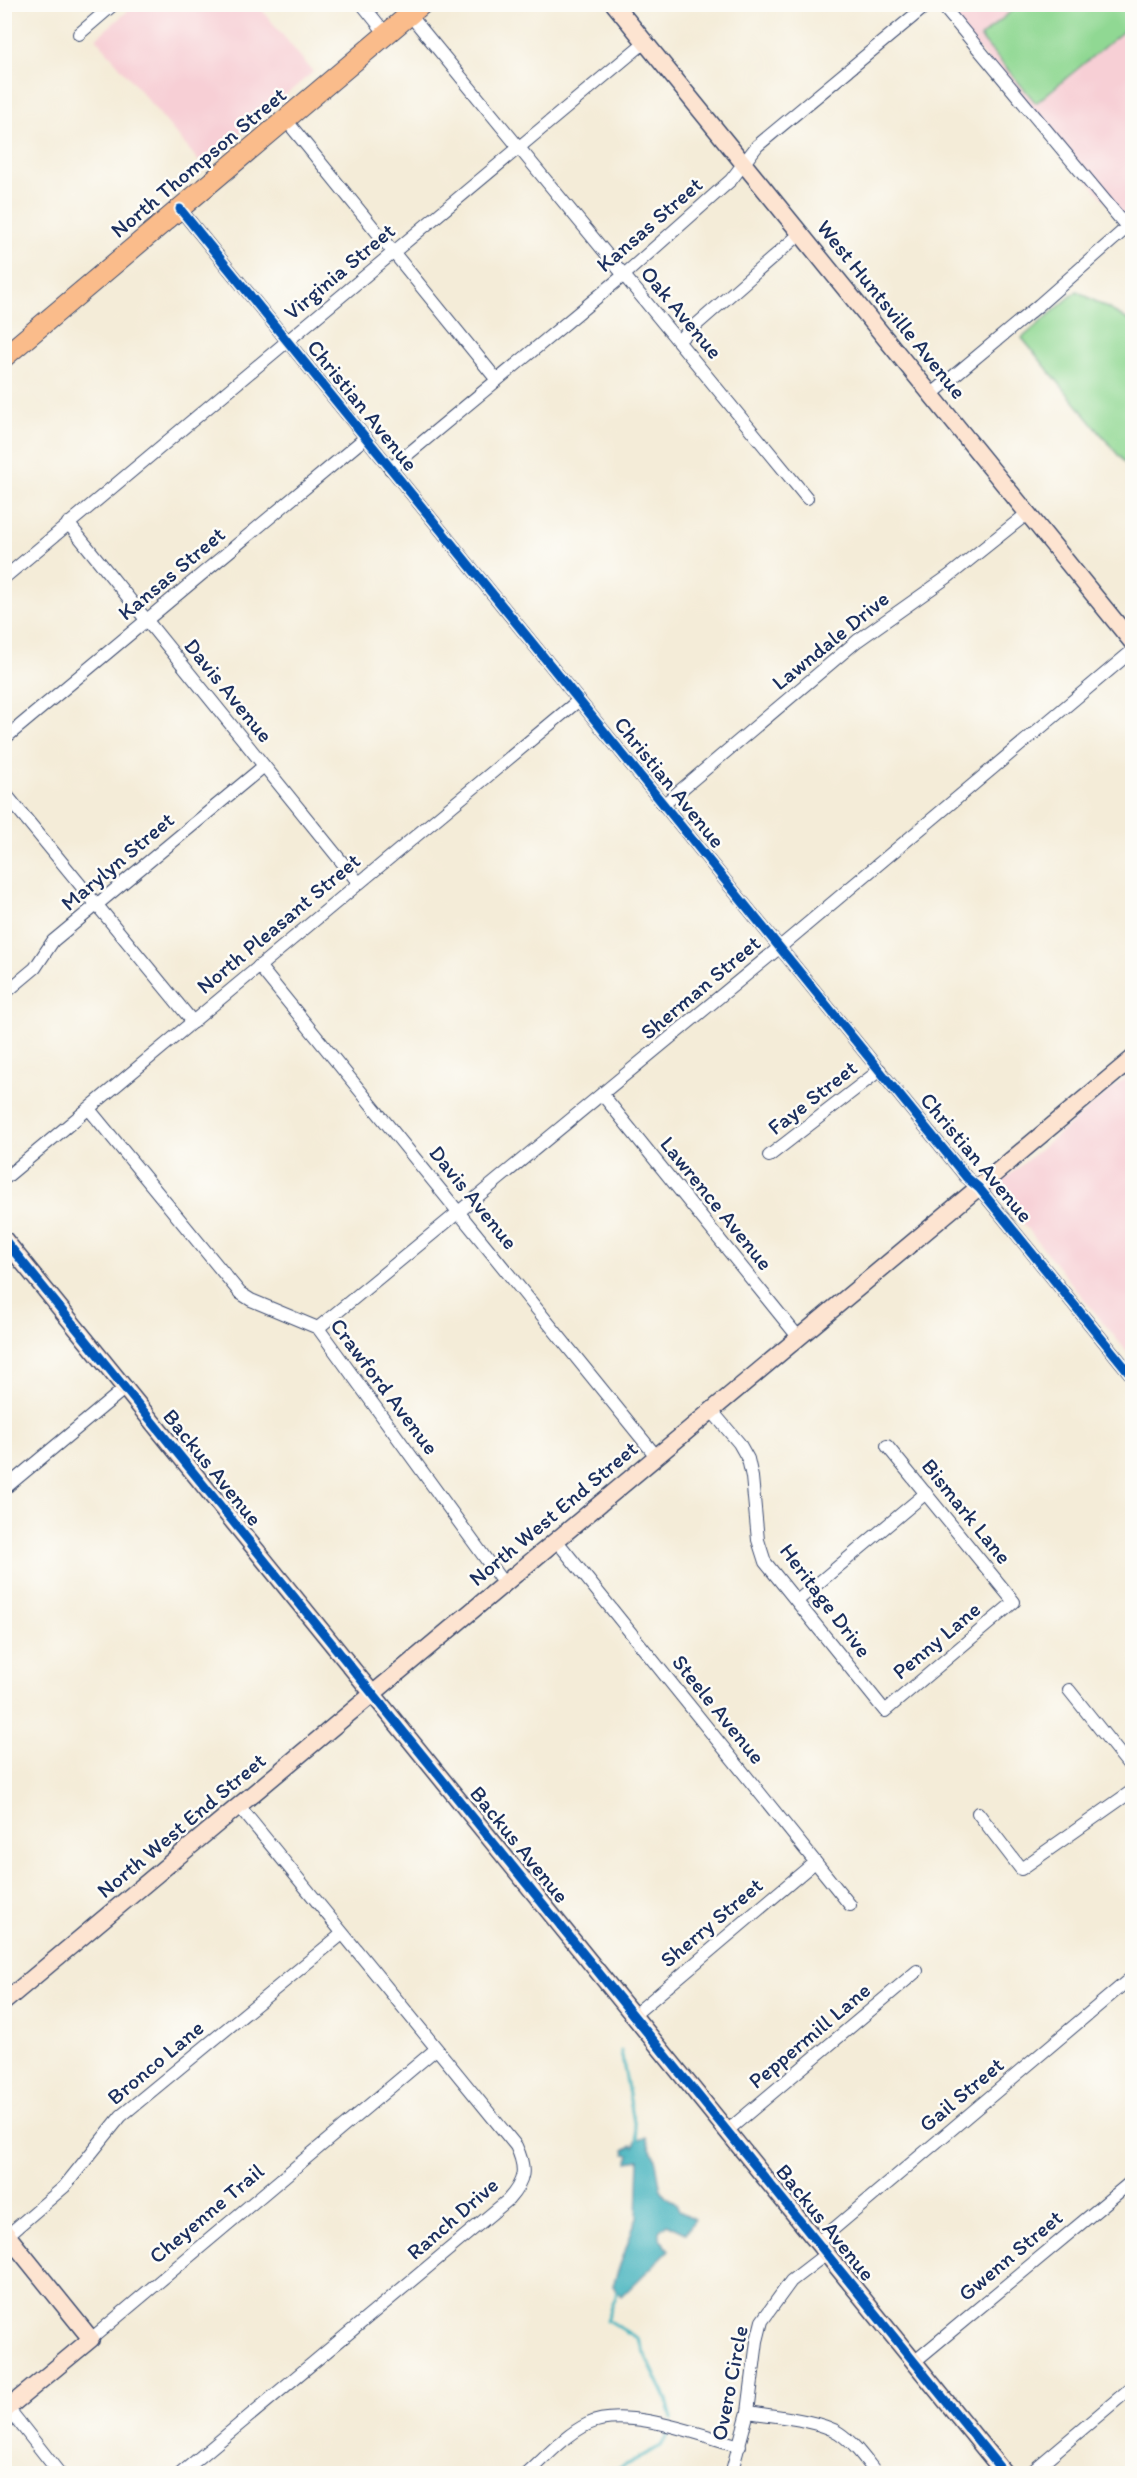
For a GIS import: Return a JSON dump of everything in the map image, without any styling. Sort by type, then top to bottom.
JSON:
[{"type":"main road","name":"North Thompson Street","points":[[4,357],[416,10]]},
{"type":"street","points":[[79,34],[114,4]]},
{"type":"street","points":[[362,4],[386,34]]},
{"type":"street","name":"West Huntsville Avenue","points":[[614,4],[1132,642]]},
{"type":"street","name":"Kansas Street","points":[[390,469],[624,275],[731,180],[757,146],[928,4]]},
{"type":"street","points":[[932,394],[1130,225],[941,4]]},
{"type":"street","name":"Oak Avenue","points":[[416,10],[519,148],[807,498]]},
{"type":"street","name":"Virginia Street","points":[[4,578],[645,42]]},
{"type":"street","points":[[286,120],[498,380]]},
{"type":"street","name":"Christian Avenue","points":[[180,209],[966,1177],[979,1188],[1132,1376]]},
{"type":"street","points":[[679,340],[801,233]]},
{"type":"street","name":"Kansas Street","points":[[4,739],[365,438]]},
{"type":"street","name":"Lawndale Drive","points":[[663,805],[857,641],[949,576],[1028,513]]},
{"type":"street","name":"Davis Avenue","points":[[68,523],[357,882]]},
{"type":"street","name":"Sherman Street","points":[[318,1328],[780,947],[1132,651]]},
{"type":"street","name":"North Pleasant Street","points":[[4,1179],[357,882],[579,700]]},
{"type":"street","name":"Marylyn Street","points":[[4,994],[35,968],[53,941],[264,766]]},
{"type":"street","points":[[4,792],[193,1022]]},
{"type":"street","name":"Davis Avenue","points":[[259,966],[656,1456]]},
{"type":"street","name":"North West End Street","points":[[4,2002],[1132,1059]]},
{"type":"street","name":"Faye Street","points":[[769,1156],[880,1070]]},
{"type":"street","name":"Lawrence Avenue","points":[[602,1094],[799,1338]]},
{"type":"street","name":"Crawford Avenue","points":[[89,1109],[240,1293],[251,1300],[318,1328],[504,1584]]},
{"type":"street","name":"Backus Avenue","points":[[4,1239],[1005,2474]]},
{"type":"street","points":[[4,1489],[124,1389]]},
{"type":"street","name":"Heritage Drive","points":[[711,1410],[739,1443],[747,1459],[752,1478],[758,1540],[765,1562],[885,1711]]},
{"type":"street","name":"Bismark Lane","points":[[887,1446],[1014,1602]]},
{"type":"street","points":[[797,1601],[926,1493]]},
{"type":"street","name":"Steele Avenue","points":[[556,1540],[850,1905]]},
{"type":"street","name":"Penny Lane","points":[[885,1711],[1014,1602]]},
{"type":"street","points":[[1069,1690],[1132,1769]]},
{"type":"street","points":[[978,1813],[1021,1869],[1132,1791]]},
{"type":"street","name":"Ranch Drive","points":[[180,2474],[508,2200],[519,2188],[523,2173],[523,2160],[516,2146],[239,1806]]},
{"type":"street","name":"Sherry Street","points":[[634,2014],[815,1862]]},
{"type":"street","name":"Bronco Lane","points":[[6,2233],[63,2187],[121,2116],[342,1934]]},
{"type":"street","name":"Peppermill Lane","points":[[728,2130],[917,1971]]},
{"type":"street","name":"Gail Street","points":[[821,2248],[1132,1977]]},
{"type":"street","name":"Cheyenne Trail","points":[[6,2410],[436,2049]]},
{"type":"street","name":"Gwenn Street","points":[[914,2362],[1132,2181]]},
{"type":"street","points":[[6,2233],[91,2339]]},
{"type":"street","name":"Overo Circle","points":[[730,2474],[748,2412],[757,2341],[762,2321],[791,2281],[821,2248]]},
{"type":"street","points":[[1029,2474],[1132,2387]]},
{"type":"street","points":[[6,2410],[60,2474]]},
{"type":"street","points":[[748,2412],[818,2425],[837,2431],[853,2444],[877,2474]]},
{"type":"street","points":[[527,2474],[572,2435],[588,2424],[605,2419],[621,2417],[641,2419],[740,2446]]},
{"type":"shaded area","points":[[136,4],[258,5],[313,72],[202,165],[96,38]]},
{"type":"shaded area","points":[[941,5],[1132,5],[1132,223],[1127,227]]},
{"type":"shaded area","points":[[1132,1072],[1132,1358],[994,1188]]},
{"type":"green space","points":[[1019,5],[1132,5],[1132,24],[1036,103],[980,37]]},
{"type":"green space","points":[[1077,291],[1132,322],[1132,472],[1022,338]]},
{"type":"water","points":[[646,2137],[654,2156],[664,2194],[675,2202],[679,2211],[695,2219],[686,2233],[667,2224],[659,2231],[659,2237],[669,2250],[622,2296],[613,2285],[637,2217],[639,2160],[628,2162],[629,2155],[625,2154],[624,2150],[632,2145],[634,2147],[636,2141]]},
{"type":"waterway","points":[[621,2051],[638,2144]]},
{"type":"waterway","points":[[618,2291],[607,2320],[637,2338],[667,2400],[672,2419]]},
{"type":"waterway","points":[[617,2474],[618,2469],[661,2446],[668,2434]]},
{"type":"cycle path","points":[[180,209],[966,1177],[979,1188],[1132,1376]]},
{"type":"cycle path","points":[[4,1239],[1005,2474]]}]
